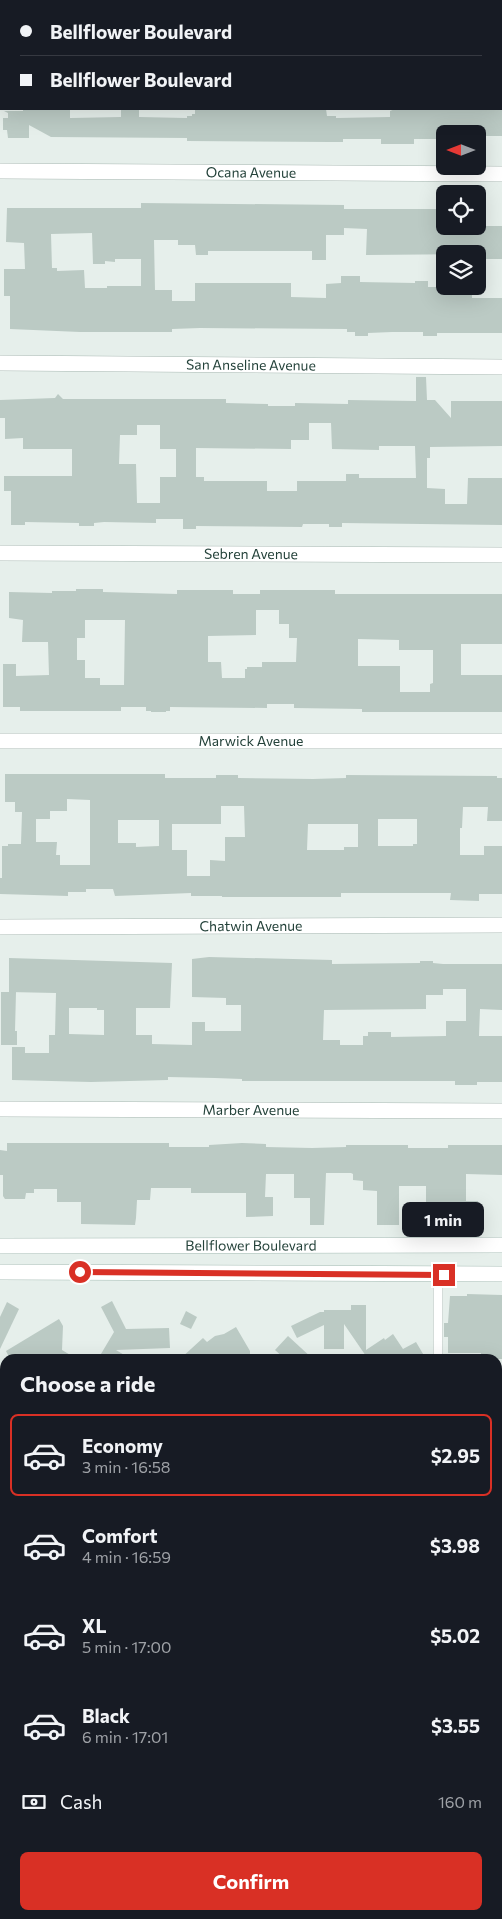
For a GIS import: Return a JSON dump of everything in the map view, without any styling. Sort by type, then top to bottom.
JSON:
[{"type":"street","name":"Ocana Avenue","points":[[0,171],[502,174]]},
{"type":"street","name":"San Anseline Avenue","points":[[0,363],[502,367]]},
{"type":"street","name":"Sebren Avenue","points":[[0,553],[502,555]]},
{"type":"street","name":"Marwick Avenue","points":[[0,741],[502,742]]},
{"type":"street","name":"Chatwin Avenue","points":[[0,926],[502,926]]},
{"type":"street","name":"Marber Avenue","points":[[0,1108],[502,1111]]},
{"type":"street","name":"Bellflower Boulevard","points":[[0,1246],[502,1245]]},
{"type":"street","name":"Bellflower Boulevard","points":[[0,1272],[502,1274]]},
{"type":"lane","points":[[438,1275],[438,1354]]},
{"type":"building","points":[[70,110],[70,118],[121,117],[121,110],[139,110],[139,117],[187,118],[187,116],[195,114],[195,110],[326,110],[327,116],[336,116],[336,118],[390,117],[390,111],[392,110],[502,110],[502,136],[486,136],[486,125],[436,125],[436,139],[414,139],[414,144],[381,144],[381,139],[343,139],[343,142],[187,141],[187,138],[51,137],[29,125],[29,138],[8,138],[7,130],[3,130],[3,118],[8,118],[8,113],[4,111]]},
{"type":"building","points":[[141,203],[344,205],[344,209],[436,209],[436,235],[486,235],[486,226],[502,226],[502,259],[486,259],[486,245],[436,245],[436,254],[366,255],[367,229],[344,228],[344,235],[326,235],[326,260],[312,260],[312,251],[208,251],[208,255],[196,255],[195,245],[178,245],[178,240],[154,240],[155,290],[172,290],[172,301],[195,301],[195,283],[291,283],[291,297],[326,298],[326,284],[341,283],[341,276],[360,276],[360,282],[415,283],[415,281],[428,281],[428,287],[436,287],[436,295],[472,295],[472,298],[502,298],[502,333],[437,333],[437,336],[423,336],[423,332],[392,332],[368,333],[368,336],[355,336],[355,332],[347,332],[347,329],[200,328],[172,329],[172,332],[80,332],[10,329],[10,296],[4,296],[4,269],[25,269],[24,243],[6,242],[7,208],[141,208]],"holes":[[[92,233],[93,264],[105,264],[105,261],[115,262],[115,259],[141,259],[141,286],[85,288],[84,270],[57,271],[57,268],[52,268],[51,234]]]},
{"type":"building","points":[[416,377],[426,377],[427,400],[435,400],[451,418],[451,401],[502,401],[502,446],[430,447],[430,458],[427,458],[427,488],[445,489],[445,504],[467,504],[468,478],[502,478],[502,525],[342,523],[342,527],[329,527],[329,524],[303,524],[302,527],[196,526],[196,529],[183,529],[183,519],[156,519],[156,523],[104,522],[94,523],[94,526],[79,526],[79,523],[25,522],[25,525],[11,525],[11,491],[4,491],[4,476],[72,476],[72,449],[23,449],[23,438],[5,439],[5,418],[0,418],[0,400],[55,398],[58,394],[63,399],[226,399],[226,403],[268,404],[268,406],[295,406],[295,403],[348,404],[348,400],[416,401]],"holes":[[[309,423],[331,423],[332,449],[379,450],[379,446],[415,446],[416,478],[359,478],[359,474],[346,474],[346,481],[297,481],[297,491],[267,491],[267,481],[204,481],[204,477],[196,477],[196,448],[291,449],[291,440],[309,440]],[[137,425],[160,425],[160,449],[176,449],[176,477],[160,477],[160,503],[137,503],[136,464],[119,464],[120,435],[137,435]]]},
{"type":"building","points":[[76,589],[103,589],[103,592],[177,594],[177,590],[233,590],[233,594],[260,594],[260,590],[335,590],[335,594],[502,594],[502,644],[461,644],[461,675],[502,675],[502,712],[362,712],[362,709],[294,708],[294,704],[267,704],[267,708],[170,707],[170,711],[166,712],[146,711],[146,707],[121,707],[121,711],[20,711],[20,707],[3,707],[3,664],[16,664],[16,676],[49,675],[48,642],[22,642],[23,620],[9,618],[9,592],[52,593],[52,591],[76,591]],"holes":[[[256,610],[279,610],[279,624],[289,624],[289,638],[297,638],[296,662],[262,662],[262,667],[247,667],[245,669],[245,678],[222,678],[221,662],[208,662],[208,636],[256,635]],[[85,620],[125,620],[124,685],[100,685],[100,678],[85,678],[85,660],[77,660],[77,638],[85,638]],[[358,639],[399,640],[399,650],[433,650],[433,683],[430,684],[430,692],[400,692],[400,666],[358,666]]]},
{"type":"building","points":[[5,774],[165,774],[165,778],[216,778],[216,775],[238,775],[238,778],[313,779],[346,778],[346,775],[497,776],[497,778],[502,778],[502,821],[487,821],[488,807],[463,807],[462,828],[460,828],[460,855],[484,855],[484,846],[502,846],[502,894],[479,894],[479,901],[450,900],[451,893],[341,893],[341,897],[222,897],[191,896],[191,893],[115,896],[113,889],[86,889],[86,892],[68,892],[68,896],[0,894],[2,846],[21,844],[22,812],[15,812],[15,802],[5,802]],"holes":[[[67,799],[90,800],[90,865],[60,865],[60,855],[56,855],[57,842],[36,842],[36,819],[50,819],[50,811],[67,811]],[[221,806],[244,806],[245,837],[225,837],[225,861],[210,860],[210,876],[187,876],[187,850],[172,850],[172,824],[221,824]],[[378,819],[417,819],[417,844],[413,844],[413,846],[378,846]],[[118,820],[159,820],[159,846],[136,847],[136,843],[118,843]],[[308,824],[358,824],[358,847],[344,847],[344,850],[307,850]]]},
{"type":"building","points":[[209,957],[332,960],[332,964],[420,963],[420,961],[433,961],[433,963],[443,964],[502,964],[502,1010],[480,1009],[479,1036],[502,1036],[502,1082],[477,1082],[477,1085],[455,1085],[455,1081],[242,1081],[242,1079],[168,1077],[168,1080],[91,1082],[12,1080],[12,1047],[25,1047],[25,1053],[49,1053],[49,1035],[55,1035],[56,993],[9,992],[9,958],[172,963],[170,1008],[136,1008],[136,1035],[152,1035],[152,1044],[192,1045],[192,1022],[205,1022],[205,1031],[241,1031],[241,1005],[226,1005],[226,998],[192,997],[192,959]],"holes":[[[443,989],[466,989],[466,1021],[446,1021],[446,1036],[391,1037],[391,1032],[368,1032],[368,1036],[363,1036],[363,1045],[340,1045],[340,1040],[323,1040],[324,1010],[426,1009],[426,995],[443,995]],[[69,1008],[97,1008],[97,1010],[104,1010],[104,1035],[69,1034]]]},
{"type":"building","points":[[1,992],[16,992],[15,1031],[17,1031],[17,1045],[1,1045]]},
{"type":"building","points":[[7,1143],[169,1143],[169,1147],[209,1147],[209,1145],[242,1143],[266,1144],[266,1147],[312,1148],[346,1147],[346,1145],[408,1145],[408,1148],[448,1148],[448,1145],[502,1145],[502,1175],[466,1174],[466,1201],[478,1201],[478,1217],[465,1217],[465,1212],[426,1212],[426,1186],[399,1186],[399,1225],[377,1225],[377,1191],[363,1190],[363,1181],[353,1180],[353,1174],[351,1173],[326,1173],[324,1225],[310,1225],[310,1198],[294,1198],[294,1174],[266,1174],[265,1197],[273,1197],[273,1216],[246,1217],[246,1193],[191,1193],[191,1188],[151,1188],[150,1200],[137,1200],[135,1225],[81,1224],[81,1202],[57,1202],[57,1189],[34,1189],[34,1193],[26,1193],[25,1199],[5,1199],[3,1196],[3,1175],[0,1175],[0,1150],[7,1151]]},
{"type":"building","points":[[467,1294],[502,1295],[502,1354],[448,1353],[448,1337],[444,1337],[444,1323],[448,1323],[450,1296],[467,1296]]},
{"type":"building","points":[[112,1301],[126,1329],[169,1328],[170,1348],[116,1350],[123,1354],[101,1354],[114,1332],[101,1307]]},
{"type":"building","points":[[7,1302],[19,1309],[0,1349],[0,1317]]},
{"type":"building","points":[[351,1305],[366,1305],[366,1350],[393,1334],[403,1349],[416,1342],[423,1354],[365,1354],[344,1324],[344,1349],[324,1349],[324,1325],[297,1338],[291,1326],[320,1312],[324,1312],[324,1310],[351,1310]]},
{"type":"building","points":[[186,1311],[197,1317],[191,1329],[180,1324]]},
{"type":"building","points":[[59,1319],[63,1326],[62,1350],[69,1354],[8,1354],[6,1351]]},
{"type":"building","points":[[236,1327],[250,1354],[185,1354],[203,1338],[207,1342],[215,1336],[224,1334]]},
{"type":"building","points":[[288,1336],[308,1354],[279,1354],[275,1350]]},
{"type":"route","points":[[80,1272],[444,1275]]}]
